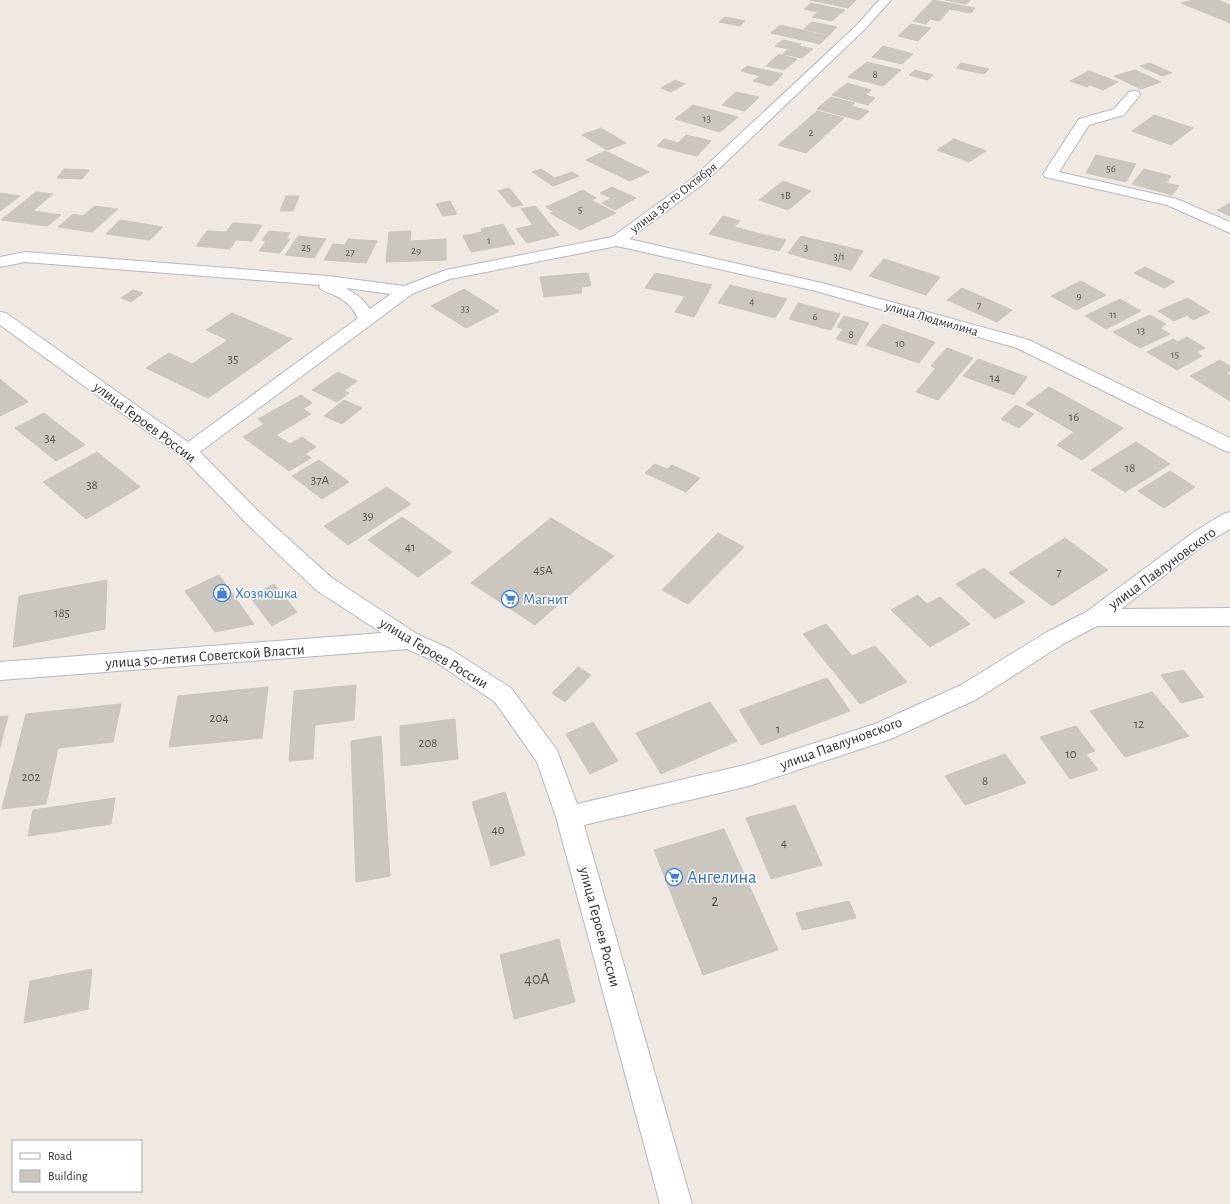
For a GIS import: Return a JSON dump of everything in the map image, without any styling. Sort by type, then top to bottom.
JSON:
[{"type":"street","name":"улица 30-го Октября","points":[[406,291],[446,275],[617,241],[698,181],[861,27],[885,0]]},
{"type":"street","points":[[1134,95],[1119,112],[1084,122],[1050,174],[1172,202],[1230,228]]},
{"type":"street","name":"улица Людмилина","points":[[617,241],[820,286],[1023,344],[1230,446]]},
{"type":"street","points":[[0,262],[25,257],[307,280],[406,291]]},
{"type":"street","points":[[307,280],[344,293],[359,303],[367,319]]},
{"type":"street","points":[[188,451],[406,291]]},
{"type":"street","name":"улица Героев России","points":[[0,317],[188,451],[253,518],[324,584],[409,640],[442,655],[503,695],[548,756],[569,817],[676,1204]]},
{"type":"street","name":"улица Павлуновского","points":[[569,817],[749,775],[882,732],[969,692],[1055,638],[1094,618],[1201,537],[1230,519]]},
{"type":"street","name":"улица Павлуновского","points":[[1094,618],[1230,617]]},
{"type":"street","name":"улица 50-летия Советской Власти","points":[[0,671],[409,640]]},
{"type":"building","points":[[810,0],[856,0],[848,8]]},
{"type":"building","points":[[933,0],[975,8],[971,13],[950,9],[939,21],[930,19],[926,24],[913,21]]},
{"type":"building","points":[[945,0],[971,0],[966,4]]},
{"type":"building","points":[[1194,0],[1218,0],[1230,5],[1230,23],[1181,3]]},
{"type":"building","points":[[811,3],[845,10],[832,21],[812,17],[818,12],[804,9]]},
{"type":"building","points":[[725,17],[745,21],[740,26],[719,22]]},
{"type":"building","points":[[812,22],[837,27],[829,35],[804,29]]},
{"type":"building","points":[[911,24],[931,28],[918,41],[898,36]]},
{"type":"building","points":[[780,25],[828,36],[820,44],[771,33]]},
{"type":"building","points":[[783,40],[801,44],[799,46],[813,49],[802,58],[783,54],[788,49],[775,46]]},
{"type":"building","points":[[883,46],[913,54],[902,64],[872,57]]},
{"type":"building","points":[[779,54],[797,59],[784,70],[766,66]]},
{"type":"building","points":[[867,62],[901,70],[883,86],[848,77]]},
{"type":"building","points":[[961,63],[989,69],[984,74],[956,68]]},
{"type":"building","points":[[1150,63],[1172,73],[1162,76],[1140,66]]},
{"type":"building","points":[[747,66],[783,74],[771,86],[753,81],[760,76],[741,71]]},
{"type":"building","points":[[915,70],[933,75],[928,80],[909,75]]},
{"type":"building","points":[[1135,70],[1161,82],[1141,89],[1114,76]]},
{"type":"building","points":[[1089,71],[1118,82],[1103,90],[1090,85],[1087,87],[1070,81]]},
{"type":"building","points":[[675,80],[685,84],[671,92],[661,88]]},
{"type":"building","points":[[847,83],[871,90],[866,95],[875,98],[868,105],[832,95]]},
{"type":"building","points":[[736,92],[759,97],[745,111],[722,105]]},
{"type":"building","points":[[831,97],[855,103],[851,106],[869,111],[859,120],[817,109]]},
{"type":"building","points":[[693,105],[738,117],[720,132],[675,119]]},
{"type":"building","points":[[817,111],[844,118],[806,153],[778,145]]},
{"type":"building","points":[[1154,115],[1193,128],[1171,145],[1132,131]]},
{"type":"building","points":[[601,128],[626,143],[607,150],[582,135]]},
{"type":"building","points":[[686,135],[711,141],[697,156],[657,146],[664,139],[678,143]]},
{"type":"building","points":[[954,139],[986,151],[969,162],[937,150]]},
{"type":"building","points":[[605,151],[649,172],[630,181],[586,160]]},
{"type":"building","points":[[1096,155],[1136,164],[1126,182],[1086,173]]},
{"type":"building","points":[[64,169],[89,170],[82,179],[57,178]]},
{"type":"building","points":[[541,169],[555,178],[572,172],[579,176],[553,186],[532,172]]},
{"type":"building","points":[[1144,169],[1171,176],[1166,183],[1179,186],[1172,195],[1132,184]]},
{"type":"building","points":[[783,181],[811,191],[788,210],[759,200]]},
{"type":"building","points":[[612,187],[636,198],[615,210],[602,203],[611,198],[600,193]]},
{"type":"building","points":[[509,188],[523,205],[512,207],[498,191]]},
{"type":"building","points":[[583,190],[596,198],[591,200],[616,213],[580,230],[550,213],[554,212],[546,207]]},
{"type":"building","points":[[36,192],[53,194],[33,211],[61,215],[47,226],[1,220]]},
{"type":"building","points":[[0,193],[20,196],[0,211]]},
{"type":"building","points":[[286,196],[299,196],[293,211],[280,211]]},
{"type":"building","points":[[450,201],[457,214],[443,216],[436,204]]},
{"type":"building","points":[[1230,203],[1230,216],[1217,210]]},
{"type":"building","points":[[95,206],[118,209],[92,232],[58,227],[73,214],[83,216]]},
{"type":"building","points":[[535,206],[559,235],[527,243],[516,229],[533,225],[521,209]]},
{"type":"building","points":[[723,216],[740,221],[734,227],[761,234],[752,245],[709,234]]},
{"type":"building","points":[[120,220],[163,227],[150,240],[106,234]]},
{"type":"building","points":[[233,223],[262,225],[252,241],[236,240],[230,249],[196,246],[207,231],[226,232]]},
{"type":"building","points":[[503,224],[515,244],[471,252],[463,236],[482,232],[481,229]]},
{"type":"building","points":[[269,231],[290,233],[286,239],[290,239],[280,253],[259,251],[266,241],[262,240]]},
{"type":"building","points":[[411,231],[410,241],[446,239],[446,260],[386,262],[389,232]]},
{"type":"building","points":[[761,234],[786,240],[779,251],[752,245]]},
{"type":"building","points":[[298,236],[326,239],[314,258],[285,255]]},
{"type":"building","points":[[801,236],[825,242],[812,260],[788,253]]},
{"type":"building","points":[[348,239],[377,241],[366,263],[324,260],[333,244],[345,245]]},
{"type":"building","points":[[826,242],[863,251],[851,270],[813,260]]},
{"type":"building","points":[[884,259],[940,277],[926,295],[869,276]]},
{"type":"building","points":[[1145,267],[1175,282],[1164,288],[1134,273]]},
{"type":"building","points":[[588,273],[591,286],[581,287],[582,293],[544,297],[540,277]]},
{"type":"building","points":[[655,273],[712,285],[694,317],[675,312],[685,296],[645,288]]},
{"type":"building","points":[[1081,281],[1106,295],[1076,310],[1051,296]]},
{"type":"building","points":[[730,285],[787,299],[775,318],[718,303]]},
{"type":"building","points":[[962,288],[1012,310],[997,322],[947,300]]},
{"type":"building","points":[[464,289],[499,311],[466,328],[431,306]]},
{"type":"building","points":[[133,290],[143,293],[131,302],[121,298]]},
{"type":"building","points":[[1188,298],[1210,312],[1193,320],[1187,315],[1174,321],[1158,311]]},
{"type":"building","points":[[1120,299],[1141,311],[1106,329],[1085,316]]},
{"type":"building","points":[[798,303],[840,314],[831,330],[789,319]]},
{"type":"building","points":[[232,313],[292,339],[208,398],[146,368],[169,353],[192,364],[228,340],[206,330]]},
{"type":"building","points":[[1150,315],[1166,324],[1160,328],[1170,334],[1140,348],[1113,332]]},
{"type":"building","points":[[844,316],[869,323],[856,345],[836,339],[843,329],[837,327]]},
{"type":"building","points":[[883,324],[935,342],[919,363],[866,345]]},
{"type":"building","points":[[1187,337],[1205,348],[1196,352],[1202,356],[1177,370],[1147,352],[1173,339],[1178,342]]},
{"type":"building","points":[[947,348],[973,358],[938,400],[916,392],[936,368],[931,366]]},
{"type":"building","points":[[978,359],[1027,377],[1014,395],[963,376]]},
{"type":"building","points":[[1220,360],[1230,366],[1230,371],[1226,373],[1230,375],[1230,401],[1190,376]]},
{"type":"building","points":[[338,372],[357,381],[344,391],[349,393],[337,402],[312,390]]},
{"type":"building","points":[[0,379],[28,402],[0,416]]},
{"type":"building","points":[[1049,387],[1123,428],[1082,460],[1057,445],[1074,432],[1026,404]]},
{"type":"building","points":[[301,395],[312,403],[303,409],[311,414],[276,435],[290,444],[302,437],[316,447],[305,454],[311,458],[289,471],[243,437],[264,424],[258,419]]},
{"type":"building","points":[[344,400],[362,408],[342,424],[324,416]]},
{"type":"building","points":[[1016,405],[1034,414],[1019,428],[1001,419]]},
{"type":"building","points":[[44,413],[85,445],[56,461],[15,428]]},
{"type":"building","points":[[1136,442],[1170,464],[1125,492],[1091,470]]},
{"type":"building","points":[[97,452],[140,487],[86,519],[43,482]]},
{"type":"building","points":[[319,460],[349,482],[322,499],[292,476]]},
{"type":"building","points":[[655,464],[667,469],[672,465],[700,478],[686,492],[645,473]]},
{"type":"building","points":[[1170,471],[1195,487],[1164,508],[1138,491]]},
{"type":"building","points":[[387,487],[411,504],[348,545],[324,526]]},
{"type":"building","points":[[402,517],[452,552],[418,577],[368,540]]},
{"type":"building","points":[[551,518],[614,556],[535,625],[471,583]]},
{"type":"building","points":[[718,533],[744,547],[688,604],[662,590]]},
{"type":"building","points":[[1065,538],[1108,570],[1052,606],[1009,573]]},
{"type":"building","points":[[984,568],[1025,602],[995,619],[956,584]]},
{"type":"building","points":[[219,575],[254,624],[215,632],[185,591]]},
{"type":"building","points":[[107,580],[105,629],[13,647],[19,596]]},
{"type":"building","points":[[274,584],[297,612],[272,626],[250,597]]},
{"type":"building","points":[[918,595],[927,604],[940,597],[970,624],[930,647],[891,610]]},
{"type":"building","points":[[826,624],[852,656],[875,646],[907,682],[860,704],[803,634]]},
{"type":"building","points":[[578,667],[591,675],[565,702],[552,693]]},
{"type":"building","points":[[1183,670],[1204,697],[1181,703],[1161,675]]},
{"type":"building","points":[[827,678],[850,711],[761,745],[739,710]]},
{"type":"building","points":[[356,685],[354,720],[315,725],[313,759],[289,761],[294,691]]},
{"type":"building","points":[[268,687],[262,738],[169,747],[178,696]]},
{"type":"building","points":[[1152,692],[1189,736],[1125,757],[1090,711]]},
{"type":"building","points":[[710,702],[737,741],[661,774],[636,733]]},
{"type":"building","points":[[121,704],[113,742],[58,748],[46,804],[2,809],[26,714]]},
{"type":"building","points":[[8,716],[0,747],[0,717]]},
{"type":"building","points":[[455,719],[458,759],[401,766],[400,726]]},
{"type":"building","points":[[593,722],[618,761],[590,774],[566,734]]},
{"type":"building","points":[[1076,726],[1095,751],[1086,754],[1098,770],[1070,779],[1040,737]]},
{"type":"building","points":[[381,736],[390,876],[356,882],[351,741]]},
{"type":"building","points":[[1005,754],[1026,783],[965,805],[945,776]]},
{"type":"building","points":[[505,792],[525,855],[491,866],[472,802]]},
{"type":"building","points":[[115,798],[111,824],[28,836],[33,810]]},
{"type":"building","points":[[795,805],[822,865],[771,879],[746,818]]},
{"type":"building","points":[[724,829],[778,950],[703,975],[654,850]]},
{"type":"building","points":[[849,901],[856,918],[802,930],[796,913]]},
{"type":"building","points":[[559,939],[575,1002],[514,1019],[500,955]]},
{"type":"building","points":[[92,969],[88,1009],[24,1023],[30,981]]},
{"type":"place","name":"Хозяюшка","points":[[222,593]]},
{"type":"place","name":"Магнит","points":[[510,599]]},
{"type":"place","name":"Ангелина","points":[[674,877]]}]
